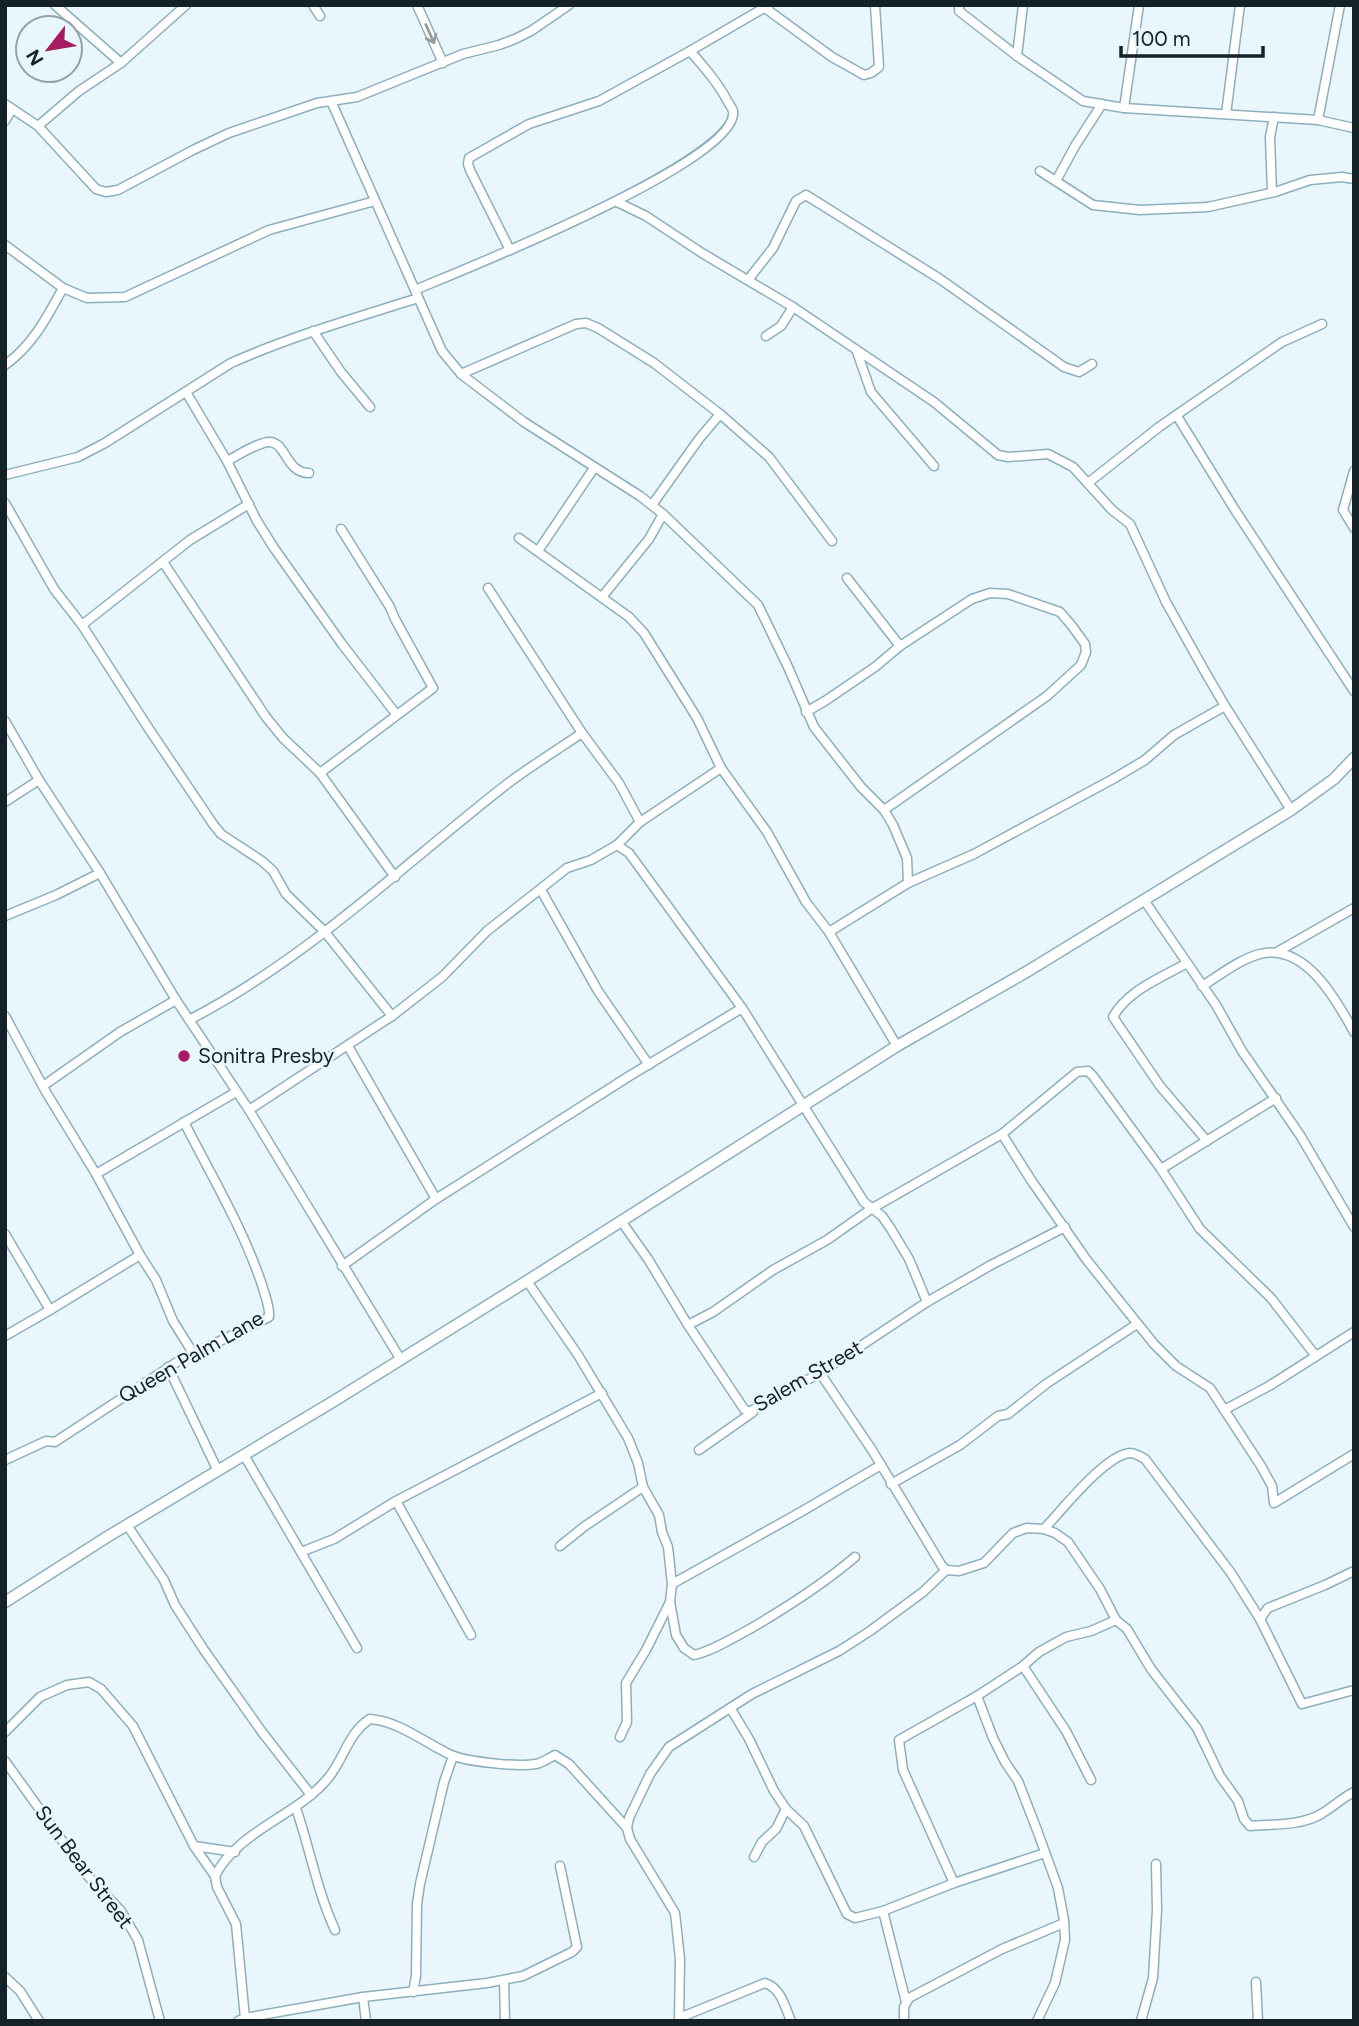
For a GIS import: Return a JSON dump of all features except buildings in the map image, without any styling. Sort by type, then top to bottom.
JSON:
[{"type":"street","points":[[55,5],[121,63]]},
{"type":"street","points":[[38,127],[79,91],[121,63],[186,5]]},
{"type":"street","points":[[313,5],[320,16]]},
{"type":"street","points":[[417,5],[443,64]]},
{"type":"street","points":[[5,121],[9,107],[38,127],[96,189],[106,192],[118,190],[229,133],[317,103],[357,97],[463,54],[516,39],[569,5]]},
{"type":"street","points":[[510,250],[470,170],[470,158],[528,124],[598,101],[767,7],[832,57],[864,75],[871,73],[878,67],[875,5]]},
{"type":"street","points":[[959,5],[959,11],[1083,102],[1124,108],[1318,120],[1354,128]]},
{"type":"street","points":[[1017,56],[1023,5]]},
{"type":"street","points":[[1124,108],[1139,5]]},
{"type":"street","points":[[1226,114],[1240,5]]},
{"type":"street","points":[[1318,120],[1340,5]]},
{"type":"street","points":[[5,475],[78,457],[105,443],[231,363],[417,294],[617,202],[694,156],[719,138],[731,124],[733,112],[718,83],[690,51]]},
{"type":"street","points":[[331,101],[442,351],[461,374],[524,422],[663,514],[758,605],[789,667],[814,727],[827,747],[884,810],[893,825],[907,858],[908,883]]},
{"type":"street","points":[[1056,181],[1102,104]]},
{"type":"street","points":[[1272,192],[1270,137],[1274,117]]},
{"type":"street","points":[[1041,171],[1093,205],[1140,210],[1208,207],[1310,180],[1342,177],[1354,179]]},
{"type":"street","points":[[748,279],[773,248],[796,201],[806,195],[940,279],[1064,367],[1079,372],[1092,363]]},
{"type":"street","points":[[5,246],[63,288],[87,298],[125,297],[269,230],[376,201]]},
{"type":"street","points":[[617,202],[646,216],[793,307],[934,402],[998,455],[1009,457],[1048,454],[1073,467],[1112,510],[1130,524],[1166,601],[1224,706],[1291,810]]},
{"type":"street","points":[[5,365],[20,355],[37,335],[63,288]]},
{"type":"street","points":[[766,336],[781,326],[793,307]]},
{"type":"street","points":[[461,374],[576,324],[586,323],[598,328],[654,363],[720,414],[769,457],[832,541]]},
{"type":"street","points":[[1088,483],[1282,342],[1322,324]]},
{"type":"street","points":[[313,331],[341,372],[370,407]]},
{"type":"street","points":[[857,352],[871,392],[934,466]]},
{"type":"street","points":[[186,392],[274,548],[396,714]]},
{"type":"street","points":[[652,506],[720,414]]},
{"type":"street","points":[[1177,416],[1235,510],[1354,691]]},
{"type":"street","points":[[227,461],[271,441],[277,444],[295,470],[309,474]]},
{"type":"street","points":[[538,551],[594,468]]},
{"type":"street","points":[[1354,471],[1343,510],[1354,528]]},
{"type":"street","points":[[5,503],[54,589],[82,625],[221,834],[273,871],[286,894],[325,932],[392,1016]]},
{"type":"street","points":[[82,625],[190,540],[249,504]]},
{"type":"street","points":[[602,597],[649,539],[663,514]]},
{"type":"street","points":[[320,773],[433,688],[390,607],[341,529]]},
{"type":"street","points":[[519,538],[629,617],[644,633],[696,718],[721,768],[767,832],[806,902],[829,932],[897,1046]]},
{"type":"street","points":[[163,562],[267,717],[283,738],[320,773],[395,877]]},
{"type":"street","points":[[847,578],[900,646]]},
{"type":"street","points":[[488,588],[582,733],[619,783],[640,822]]},
{"type":"street","points":[[806,712],[972,598],[990,593],[1008,594],[1060,612],[1084,644],[1086,652],[1081,666],[1047,696],[884,810]]},
{"type":"street","points":[[829,932],[908,883],[974,854],[1113,779],[1145,760],[1174,735],[1224,706]]},
{"type":"street","points":[[5,721],[39,780],[100,873],[176,1000],[249,1111],[401,1360]]},
{"type":"street","points":[[190,1020],[257,981],[325,932],[509,783],[582,733]]},
{"type":"street","points":[[5,1602],[401,1360],[897,1046],[1028,971],[1291,810],[1334,779],[1354,758]]},
{"type":"street","points":[[249,1111],[392,1016],[442,977],[487,930],[567,869],[591,860],[617,845],[640,822],[721,768]]},
{"type":"street","points":[[5,802],[39,780]]},
{"type":"street","points":[[617,845],[629,853],[742,1008],[850,1184],[871,1209],[882,1216],[900,1243],[916,1273],[927,1303]]},
{"type":"street","points":[[5,916],[100,873]]},
{"type":"street","points":[[541,890],[598,991],[649,1065]]},
{"type":"street","points":[[1144,900],[1242,1051],[1276,1098],[1354,1227]]},
{"type":"street","points":[[1202,986],[1258,955],[1277,952],[1354,908]]},
{"type":"street","points":[[1277,952],[1304,965],[1321,980],[1354,1031]]},
{"type":"street","points":[[1187,964],[1135,992],[1121,1004],[1114,1017],[1160,1086],[1207,1141]]},
{"type":"street","points":[[43,1086],[120,1031],[176,1000]]},
{"type":"street","points":[[342,1266],[436,1199],[742,1008]]},
{"type":"street","points":[[5,1016],[156,1280],[173,1321],[193,1353]]},
{"type":"street","points":[[348,1046],[436,1199]]},
{"type":"street","points":[[688,1325],[773,1270],[827,1240],[871,1209],[1002,1134],[1077,1072],[1083,1070],[1088,1071],[1161,1170],[1200,1229],[1271,1298],[1315,1355]]},
{"type":"street","points":[[96,1174],[236,1092]]},
{"type":"street","points":[[1161,1170],[1276,1098]]},
{"type":"street","name":"Queen Palm Lane","points":[[8,1458],[46,1441],[55,1442],[167,1367],[269,1317],[270,1309],[238,1227],[184,1122]]},
{"type":"street","points":[[1002,1134],[1086,1259],[1137,1324],[1176,1366],[1210,1388],[1272,1486],[1274,1503],[1354,1454]]},
{"type":"street","name":"Salem Street","points":[[621,1222],[648,1259],[744,1409],[749,1412],[820,1373],[991,1265],[1065,1227]]},
{"type":"street","points":[[5,1234],[50,1310]]},
{"type":"street","points":[[5,1336],[140,1255]]},
{"type":"street","points":[[527,1281],[603,1393],[628,1438],[638,1463],[643,1487],[659,1515],[668,1548],[672,1584],[670,1602],[676,1635],[684,1648],[694,1655],[700,1654],[734,1638],[801,1599],[855,1557]]},
{"type":"street","points":[[891,1484],[960,1446],[998,1416],[1008,1414],[1046,1384],[1137,1324]]},
{"type":"street","points":[[1224,1410],[1269,1386],[1354,1332]]},
{"type":"street","points":[[167,1367],[218,1471]]},
{"type":"street","points":[[820,1373],[851,1417],[946,1570],[958,1571],[984,1563],[1013,1533],[1027,1528],[1044,1529],[1068,1542],[1100,1589],[1116,1620],[1127,1629],[1151,1669],[1197,1728],[1220,1776],[1238,1801],[1246,1824],[1250,1826],[1299,1822],[1320,1814],[1354,1792]]},
{"type":"street","points":[[301,1552],[334,1539],[396,1501],[603,1393]]},
{"type":"street","points":[[699,1450],[756,1410]]},
{"type":"street","points":[[5,1448],[8,1458]]},
{"type":"street","points":[[1044,1529],[1093,1476],[1121,1456],[1128,1453],[1137,1454],[1145,1459],[1231,1573],[1260,1619],[1302,1704],[1354,1690]]},
{"type":"street","points":[[244,1455],[357,1648]]},
{"type":"street","points":[[672,1584],[880,1465]]},
{"type":"street","points":[[560,1546],[643,1487]]},
{"type":"street","points":[[396,1501],[471,1635]]},
{"type":"street","points":[[127,1525],[164,1580],[175,1605],[204,1650],[311,1795]]},
{"type":"street","points":[[791,2021],[779,1993],[765,1983],[679,2020],[680,1959],[676,1913],[629,1839],[629,1818],[650,1774],[669,1746],[752,1694],[839,1651],[923,1592],[946,1570]]},
{"type":"street","points":[[1260,1619],[1268,1608],[1354,1571]]},
{"type":"street","points":[[620,1737],[627,1722],[626,1683],[670,1602]]},
{"type":"street","points":[[954,1883],[903,1770],[899,1740],[977,1696],[1023,1667],[1039,1652],[1066,1637],[1091,1631],[1116,1620]]},
{"type":"street","points":[[1023,1667],[1066,1731],[1091,1780]]},
{"type":"street","points":[[5,1732],[40,1697],[67,1685],[89,1682],[101,1689],[133,1726],[194,1846],[215,1876],[217,1887],[236,1924],[242,2019],[363,1997],[523,1976],[577,1947],[561,1866]]},
{"type":"street","points":[[977,1696],[993,1738],[1018,1781],[1058,1888],[1065,1940],[1055,1983],[1037,2021]]},
{"type":"street","points":[[731,1709],[774,1791],[786,1809],[804,1826],[847,1914],[855,1918],[883,1911],[954,1883],[1045,1853]]},
{"type":"street","points":[[215,1876],[221,1864],[247,1840],[296,1808],[329,1777],[356,1731],[370,1720],[379,1720],[409,1733],[453,1756],[509,1765],[537,1764],[555,1755],[569,1764],[627,1828]]},
{"type":"street","points":[[413,1992],[420,1884],[444,1782],[453,1756]]},
{"type":"street","name":"Sun Bear Street","points":[[5,1761],[86,1874],[121,1911],[138,1940],[160,2021]]},
{"type":"street","points":[[296,1808],[320,1890],[335,1930]]},
{"type":"street","points":[[754,1857],[762,1842],[776,1829],[786,1809]]},
{"type":"street","points":[[194,1846],[235,1852]]},
{"type":"street","points":[[1142,2021],[1153,1978],[1157,1910],[1156,1864]]},
{"type":"street","points":[[883,1911],[906,2002],[904,2021]]},
{"type":"street","points":[[906,2002],[1002,1949],[1064,1923]]},
{"type":"street","points":[[5,1977],[20,1992],[39,2021]]},
{"type":"street","points":[[503,1980],[505,2021]]},
{"type":"street","points":[[1256,1982],[1258,2021]]},
{"type":"street","points":[[363,1997],[366,2021]]},
{"type":"place","name":"Sonitra Presby","points":[[184,1056]]}]
